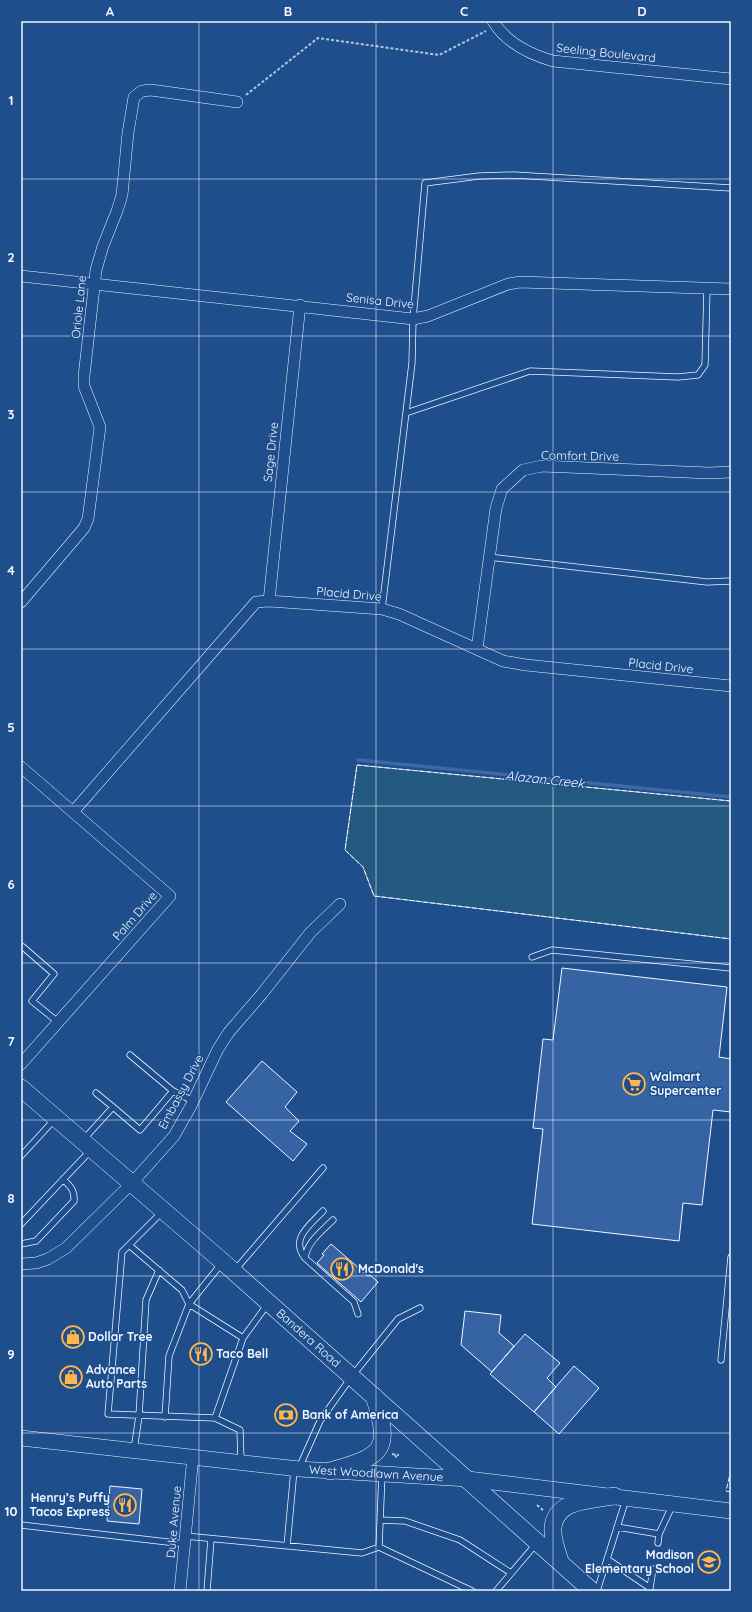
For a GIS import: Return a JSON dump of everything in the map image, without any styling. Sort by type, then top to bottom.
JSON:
[{"type":"main road","name":"Bandera Road","points":[[21,1088],[352,1376],[592,1591]]},
{"type":"main road","points":[[330,1470],[368,1459],[378,1451],[383,1441],[383,1429],[374,1396]]},
{"type":"main road","points":[[560,1562],[553,1538],[552,1528],[558,1512],[566,1506],[578,1502],[620,1496]]},
{"type":"street","name":"Seeling Boulevard","points":[[494,23],[518,47],[535,56],[553,61],[731,79]]},
{"type":"street","name":"Oriole Lane","points":[[21,602],[84,528],[88,519],[100,427],[84,386],[95,284],[99,258],[122,195],[128,133],[134,97],[142,91],[151,90],[237,102]]},
{"type":"street","name":"Senisa Drive","points":[[21,276],[412,318],[428,316],[508,284],[520,282],[731,289]]},
{"type":"street","name":"Sage Drive","points":[[269,601],[300,305]]},
{"type":"street","name":"Comfort Drive","points":[[477,649],[496,508],[502,489],[523,470],[542,466],[709,473],[731,472]]},
{"type":"street","name":"Placid Drive","points":[[73,812],[256,602],[269,601],[382,609],[399,614],[503,660],[526,665],[731,686]]},
{"type":"street","name":"Palm Drive","points":[[21,767],[170,896],[21,1064]]},
{"type":"street","name":"Embassy Drive","points":[[21,1264],[36,1263],[48,1259],[66,1248],[132,1183],[174,1136],[218,1049],[229,1032],[261,995],[310,933],[340,904]]},
{"type":"street","name":"West Woodlawn Avenue","points":[[21,1438],[297,1468],[468,1479],[620,1496],[731,1511]]},
{"type":"street","name":"Duke Avenue","points":[[180,1591],[193,1456]]},
{"type":"lane","points":[[382,609],[412,363],[412,318],[425,183],[479,176],[514,175],[731,188]]},
{"type":"lane","points":[[406,413],[530,371],[678,377],[698,376],[705,365],[707,288]]},
{"type":"lane","points":[[489,557],[707,582],[731,581]]},
{"type":"lane","points":[[21,949],[23,947],[54,974],[32,1000],[58,1022]]},
{"type":"lane","points":[[532,957],[552,950],[731,968]]},
{"type":"lane","points":[[130,1055],[173,1091],[193,1101]]},
{"type":"lane","points":[[96,1094],[140,1130],[173,1091]]},
{"type":"lane","points":[[21,1224],[63,1179],[113,1107]]},
{"type":"lane","points":[[21,1156],[56,1118]]},
{"type":"lane","points":[[165,1417],[169,1356],[189,1304],[228,1267],[323,1168]]},
{"type":"lane","points":[[21,1244],[36,1241],[74,1200],[75,1195],[72,1189],[63,1179]]},
{"type":"lane","points":[[164,1211],[122,1252],[108,1414],[215,1418],[240,1430],[241,1462]]},
{"type":"lane","points":[[322,1211],[300,1238],[298,1246],[305,1258],[354,1302],[358,1314]]},
{"type":"lane","points":[[305,1258],[306,1251],[310,1244],[333,1220]]},
{"type":"lane","points":[[129,1245],[182,1290],[189,1304],[243,1338]]},
{"type":"lane","points":[[721,1360],[731,1256]]},
{"type":"lane","points":[[134,1450],[138,1416],[146,1300],[159,1270]]},
{"type":"lane","points":[[215,1418],[243,1338],[269,1303]]},
{"type":"lane","points":[[287,1546],[297,1468],[320,1421],[352,1376],[398,1319],[420,1308]]},
{"type":"lane","points":[[379,1547],[382,1474]]},
{"type":"lane","points":[[597,1591],[617,1528],[620,1496]]},
{"type":"lane","points":[[658,1543],[659,1534],[673,1503]]},
{"type":"lane","points":[[380,1520],[405,1521],[460,1540],[511,1573]]},
{"type":"lane","points":[[21,1525],[185,1540],[211,1538],[362,1553],[379,1547],[472,1591]]},
{"type":"lane","points":[[617,1528],[659,1534]]},
{"type":"lane","points":[[207,1591],[211,1538]]},
{"type":"lane","points":[[496,1591],[538,1542]]},
{"type":"lane","points":[[607,1559],[649,1590],[653,1569]]},
{"type":"path","points":[[237,102],[318,38],[440,55],[494,23]]},
{"type":"path","points":[[397,1458],[395,1455],[399,1455]]},
{"type":"path","points":[[537,1505],[541,1510],[538,1511]]},
{"type":"shaded area","points":[[357,765],[731,801],[731,939],[374,896],[363,867],[345,850]]},
{"type":"building","name":"Walmart Supercenter","points":[[562,968],[727,987],[719,1057],[731,1059],[731,1112],[713,1110],[702,1205],[683,1203],[679,1241],[532,1224],[543,1129],[533,1128],[543,1039],[553,1040]]},
{"type":"building","points":[[262,1061],[297,1092],[285,1107],[299,1121],[290,1131],[307,1144],[293,1161],[226,1102]]},
{"type":"building","name":"McDonald's","points":[[331,1244],[368,1276],[370,1275],[378,1282],[361,1302],[317,1263],[324,1255],[322,1254]]},
{"type":"building","points":[[465,1311],[501,1315],[499,1333],[514,1346],[492,1372],[461,1345]]},
{"type":"building","points":[[525,1334],[560,1363],[547,1378],[556,1387],[534,1412],[490,1374]]},
{"type":"building","points":[[574,1366],[599,1388],[559,1434],[534,1412]]},
{"type":"building","name":"Henry’s Puffy Tacos Express","points":[[110,1486],[142,1489],[139,1524],[107,1521]]},
{"type":"waterway","name":"Alazan Creek","points":[[358,760],[731,797]]},
{"type":"fence","points":[[731,801],[357,765],[345,850],[363,867],[374,896],[731,939]]},
{"type":"fence","points":[[731,1470],[726,1491],[731,1492]]},
{"type":"place","name":"Walmart Supercenter","points":[[634,1084]]},
{"type":"place","name":"McDonald's","points":[[342,1269]]},
{"type":"place","name":"Dollar Tree","points":[[73,1337]]},
{"type":"place","name":"Taco Bell","points":[[201,1354]]},
{"type":"place","name":"Advance Auto Parts","points":[[71,1377]]},
{"type":"place","name":"Bank of America","points":[[286,1415]]},
{"type":"place","name":"Henry’s Puffy Tacos Express","points":[[125,1505]]},
{"type":"place","name":"Madison Elementary School","points":[[709,1562]]}]
